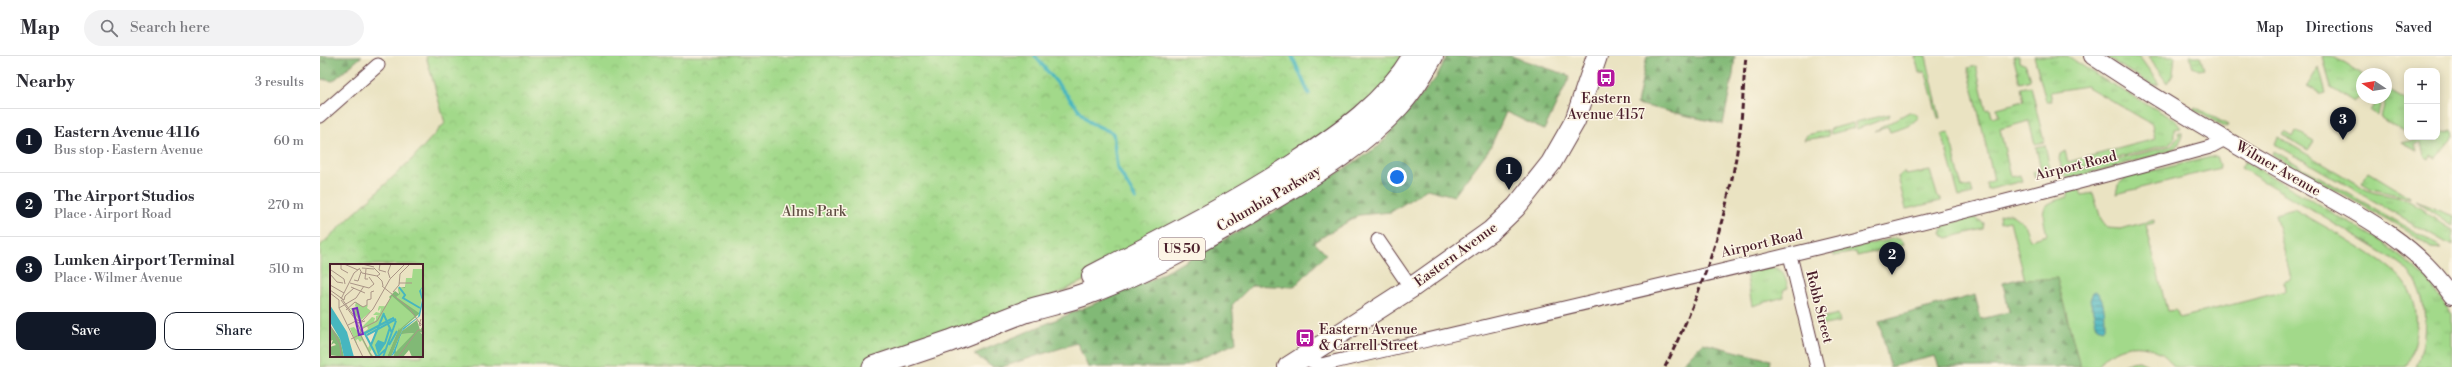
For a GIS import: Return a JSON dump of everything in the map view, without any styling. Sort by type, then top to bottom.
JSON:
[{"type":"highway","name":"Columbia Parkway","points":[[1027,311],[1238,200],[1319,148],[1356,122],[1382,97],[1404,72],[1414,56]]},
{"type":"highway","name":"Columbia Parkway","points":[[873,367],[950,342],[1027,311],[1088,293],[1158,262],[1248,214],[1327,166],[1367,135],[1398,106],[1420,78],[1432,56]]},
{"type":"main road","name":"Eastern Avenue","points":[[1300,364],[1491,231],[1534,186],[1551,163],[1575,121],[1597,56]]},
{"type":"street","name":"Wilmer Avenue","points":[[2092,56],[2166,106],[2367,219],[2405,246],[2432,269],[2452,296]]},
{"type":"street","points":[[320,116],[378,65]]},
{"type":"street","name":"Airport Road","points":[[1300,364],[1320,365],[1790,255],[2102,177],[2210,147],[2225,139]]},
{"type":"street","points":[[1378,240],[1411,288]]},
{"type":"street","name":"Robb Street","points":[[1790,255],[1817,367]]},
{"type":"green space","points":[[320,56],[362,56],[333,81],[320,79]]},
{"type":"green space","name":"Alms Park","points":[[426,56],[1414,56],[1356,122],[1091,277],[1061,292],[873,367],[320,367],[320,246],[412,159],[445,123]]},
{"type":"green space","points":[[1447,56],[1511,56],[1570,76],[1544,130],[1506,112],[1490,148],[1454,196],[1427,189],[1391,212],[1359,215],[1314,242],[1326,254],[1294,287],[1252,285],[1232,305],[1236,343],[1181,367],[1088,367],[1077,343],[1002,367],[992,367],[974,354],[1153,279],[1301,197],[1379,146],[1436,78]]},
{"type":"green space","points":[[1647,56],[1735,56],[1733,75],[1723,124],[1637,104]]},
{"type":"green space","points":[[1915,56],[1926,56],[1940,118],[1938,118],[1926,74],[1924,72],[1919,73]]},
{"type":"green space","points":[[2013,56],[2019,56],[2019,62],[2026,65],[2030,80],[2020,83]]},
{"type":"green space","points":[[2034,56],[2068,56],[2099,77],[2175,120],[2181,128],[2175,129],[2175,138],[2169,144],[2063,172],[2059,159],[2060,154],[2065,151],[2068,162],[2155,139],[2152,124],[2086,86],[2050,92],[2052,101],[2046,101]]},
{"type":"green space","points":[[2104,56],[2139,56],[2159,84],[2152,85]]},
{"type":"green space","points":[[2148,56],[2175,56],[2173,74],[2167,83]]},
{"type":"green space","points":[[2190,56],[2200,56],[2204,69],[2199,70],[2193,67]]},
{"type":"green space","points":[[2323,56],[2332,56],[2356,70],[2356,100],[2354,102],[2331,88]]},
{"type":"green space","points":[[1976,66],[1986,110],[1990,109],[1992,117],[1999,116],[1997,108],[2024,101],[2021,88],[2031,86],[2044,142],[2035,144],[2029,121],[2000,129],[2011,177],[2020,175],[2022,181],[1987,190],[1986,183],[1994,180],[1968,68]]},
{"type":"green space","points":[[2319,67],[2326,93],[2322,94],[2307,86]]},
{"type":"green space","points":[[2392,92],[2404,99],[2404,132],[2381,118],[2384,104],[2392,104]]},
{"type":"green space","points":[[2374,104],[2381,104],[2378,116],[2370,111]]},
{"type":"green space","points":[[2195,107],[2228,125],[2226,128],[2193,109]]},
{"type":"green space","points":[[1909,112],[1914,113],[1919,117],[1909,126],[1890,132],[1888,127],[1875,131]]},
{"type":"green space","points":[[1890,114],[1889,117],[1857,129],[1855,122]]},
{"type":"green space","points":[[1853,123],[1854,128],[1831,134],[1830,129]]},
{"type":"green space","points":[[1828,130],[1829,136],[1804,140],[1807,135]]},
{"type":"green space","points":[[2451,130],[2452,138],[2436,158],[2431,155],[2429,159],[2424,156],[2421,142],[2415,144],[2417,151],[2402,143],[2413,140],[2440,140],[2440,133]]},
{"type":"green space","points":[[2296,131],[2314,141],[2308,150],[2283,135],[2285,132],[2293,137]]},
{"type":"green space","points":[[2179,132],[2182,132],[2182,139],[2176,148],[2160,154],[2068,179],[2063,174],[2170,146],[2180,136]]},
{"type":"green space","points":[[1949,133],[1962,188],[1971,186],[1973,194],[1959,197],[1942,134]]},
{"type":"green space","points":[[2278,137],[2367,190],[2402,198],[2413,203],[2452,230],[2452,246],[2275,144]]},
{"type":"green space","points":[[2045,145],[2051,174],[2035,178],[2033,172],[2041,170],[2036,147]]},
{"type":"green space","points":[[2274,151],[2440,246],[2442,249],[2431,248],[2406,230],[2273,155]]},
{"type":"green space","points":[[2216,156],[2220,168],[2116,194],[2118,185],[2126,177]]},
{"type":"green space","points":[[2245,161],[2385,244],[2425,277],[2452,314],[2452,367],[2416,367],[2423,343],[2425,317],[2420,292],[2414,280],[2403,266],[2241,168]]},
{"type":"green space","points":[[1905,171],[1906,175],[1930,171],[1938,198],[1941,198],[1941,201],[1906,209],[1898,177]]},
{"type":"green space","points":[[2369,172],[2410,198],[2372,189],[2362,183]]},
{"type":"green space","points":[[2079,189],[2082,195],[2093,193],[2101,219],[2108,228],[2120,229],[2154,220],[2154,223],[2146,225],[2167,311],[2176,310],[2180,318],[2285,291],[2284,282],[2291,279],[2275,214],[2294,209],[2337,233],[2385,264],[2405,283],[2414,303],[2416,314],[2413,347],[2406,367],[2174,367],[2167,358],[2158,351],[2147,347],[2136,346],[2125,347],[2114,351],[2105,358],[2098,367],[2080,367],[2057,278],[2025,280],[2010,221],[2000,223],[1999,215],[2010,213],[2024,224],[2030,240],[2047,235],[2043,213],[2044,209],[2052,202],[2068,197],[2068,192]]},
{"type":"green space","points":[[2416,201],[2452,216],[2452,225],[2450,224]]},
{"type":"green space","points":[[1973,217],[1984,223],[1983,229],[1947,238],[1941,234],[1944,225]]},
{"type":"green space","points":[[1896,238],[1903,241],[1904,245],[1857,256],[1856,252],[1834,256],[1833,252]]},
{"type":"green space","points":[[1769,267],[1777,269],[1783,273],[1788,288],[1783,290],[1784,297],[1752,306],[1746,272]]},
{"type":"green space","points":[[2057,277],[2080,367],[1939,367],[1935,356],[1890,367],[1879,321],[1975,295],[1981,319],[2009,312],[2003,283],[2018,279]]},
{"type":"green space","points":[[1838,314],[1840,322],[1819,326],[1818,319]]},
{"type":"green space","points":[[1703,343],[1770,360],[1769,367],[1679,367]]},
{"type":"green space","points":[[2139,361],[2152,367],[2119,367],[2130,362]]},
{"type":"water","points":[[2096,291],[2104,308],[2105,327],[2103,329],[2097,327],[2090,300],[2093,292]]},
{"type":"waterway","points":[[1035,56],[1089,122],[1113,133],[1117,167],[1136,199]]},
{"type":"waterway","points":[[1292,56],[1309,94]]},
{"type":"railway","points":[[1665,367],[1701,284],[1728,197],[1740,128],[1746,56]]},
{"type":"place","name":"Eastern Avenue 4157","points":[[1606,78]]},
{"type":"place","name":"Lunken Airport Terminal","points":[[2343,140]]},
{"type":"place","name":"Eastern Avenue 4116","points":[[1509,190]]},
{"type":"place","name":"The Airport Studios","points":[[1892,275]]},
{"type":"place","name":"Eastern Avenue & Carrell Street","points":[[1305,338]]}]
